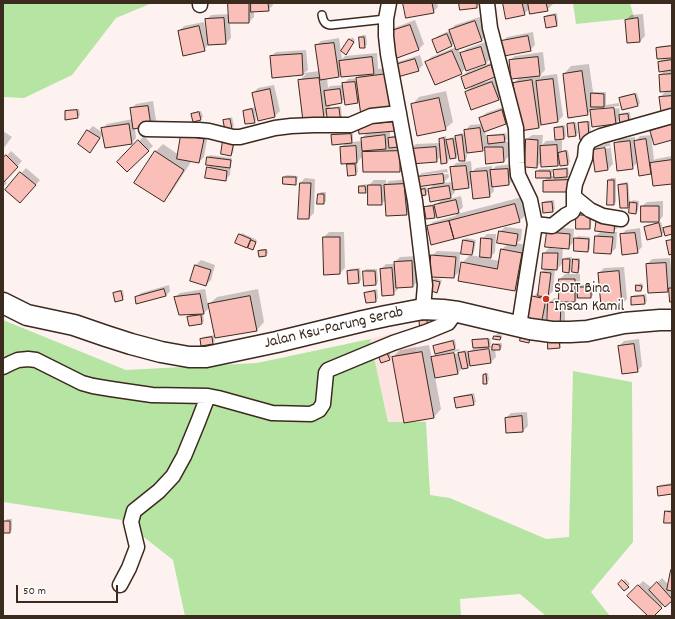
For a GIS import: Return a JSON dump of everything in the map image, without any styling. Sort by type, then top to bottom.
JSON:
[{"type":"street","points":[[389,3],[386,19],[386,36],[418,218],[424,285],[423,309]]},
{"type":"street","points":[[487,3],[490,28],[516,128],[518,175],[530,200],[535,224],[519,326]]},
{"type":"street","points":[[146,129],[199,130],[240,137],[275,128],[314,125],[350,125],[371,116],[399,114]]},
{"type":"street","points":[[535,224],[552,226],[572,212],[574,208],[575,184],[585,158],[586,147],[589,142],[601,136],[672,116]]},
{"type":"street","points":[[574,197],[590,210],[603,216],[622,219]]},
{"type":"street","name":"Jalan Ksu-Parung Serab","points":[[3,303],[27,315],[74,325],[131,344],[161,352],[189,357],[206,357],[277,342],[363,321],[423,309],[453,311],[540,330],[570,332],[624,323],[672,320]]},
{"type":"street","points":[[3,367],[18,360],[36,360],[72,378],[93,386],[111,390],[152,395],[208,396],[272,414],[311,414],[319,410],[323,404],[326,372],[328,370],[393,343],[448,323],[453,316],[453,311]]},
{"type":"street","points":[[120,586],[137,547],[132,522],[134,511],[159,492],[173,476],[184,456],[208,396]]},
{"type":"lane","points":[[322,15],[324,22],[331,26],[386,19]]},
{"type":"shaded area","points":[[413,328],[426,422],[388,422],[370,339]]},
{"type":"green space","points":[[3,3],[152,3],[116,18],[72,75],[24,98],[3,97]]},
{"type":"green space","points":[[573,3],[630,3],[634,18],[576,24]]},
{"type":"green space","points":[[3,320],[126,370],[257,363],[370,339],[388,422],[426,422],[430,495],[450,498],[546,539],[569,537],[573,371],[632,382],[633,542],[591,592],[610,616],[546,616],[520,594],[460,599],[461,616],[185,616],[173,560],[122,520],[3,502]]},
{"type":"building","points":[[228,3],[249,3],[249,23],[229,23]]},
{"type":"building","points":[[251,3],[268,3],[269,11],[251,12]]},
{"type":"building","points":[[403,3],[432,3],[434,13],[406,18]]},
{"type":"building","points":[[459,3],[477,3],[477,8],[460,10]]},
{"type":"building","points":[[503,3],[522,3],[525,15],[506,19]]},
{"type":"building","points":[[528,3],[546,3],[548,11],[530,14]]},
{"type":"building","points":[[555,15],[557,26],[546,28],[544,17]]},
{"type":"building","points":[[224,18],[226,44],[208,45],[205,19]]},
{"type":"building","points":[[638,18],[640,42],[627,43],[625,20]]},
{"type":"building","points":[[475,21],[482,41],[456,50],[449,30]]},
{"type":"building","points":[[410,25],[419,50],[397,58],[388,32]]},
{"type":"building","points":[[199,26],[205,51],[183,56],[178,31]]},
{"type":"building","points":[[447,34],[452,46],[437,53],[432,40]]},
{"type":"building","points":[[528,36],[531,51],[504,56],[501,41]]},
{"type":"building","points":[[359,37],[364,37],[365,48],[360,48]]},
{"type":"building","points":[[349,39],[354,42],[346,55],[341,51]]},
{"type":"building","points":[[334,43],[339,77],[320,80],[315,45]]},
{"type":"building","points":[[672,46],[672,58],[657,59],[656,48]]},
{"type":"building","points":[[481,47],[486,64],[466,71],[460,53]]},
{"type":"building","points":[[452,51],[462,74],[435,85],[425,62]]},
{"type":"building","points":[[302,54],[303,75],[272,78],[270,56]]},
{"type":"building","points":[[372,57],[374,74],[341,77],[339,61]]},
{"type":"building","points":[[538,57],[540,76],[511,79],[509,60]]},
{"type":"building","points":[[415,59],[419,71],[394,78],[391,66]]},
{"type":"building","points":[[672,60],[672,70],[659,72],[658,62]]},
{"type":"building","points":[[491,65],[495,77],[465,89],[461,77]]},
{"type":"building","points":[[582,71],[588,115],[568,118],[563,74]]},
{"type":"building","points":[[387,74],[392,111],[361,116],[356,78]]},
{"type":"building","points":[[672,74],[672,91],[660,92],[659,75]]},
{"type":"building","points":[[319,78],[324,118],[303,121],[298,80]]},
{"type":"building","points":[[553,79],[558,122],[541,125],[536,81]]},
{"type":"building","points":[[532,80],[539,128],[520,131],[513,83]]},
{"type":"building","points":[[355,82],[358,103],[345,105],[342,83]]},
{"type":"building","points":[[492,82],[499,100],[471,110],[465,92]]},
{"type":"building","points":[[270,89],[275,117],[258,121],[252,93]]},
{"type":"building","points":[[340,89],[342,103],[326,106],[324,91]]},
{"type":"building","points":[[591,93],[604,94],[604,107],[591,107]]},
{"type":"building","points":[[635,94],[638,106],[622,110],[619,98]]},
{"type":"building","points":[[672,96],[672,111],[661,112],[659,97]]},
{"type":"building","points":[[439,98],[446,130],[417,136],[411,104]]},
{"type":"building","points":[[148,106],[151,126],[133,129],[130,108]]},
{"type":"building","points":[[339,108],[341,124],[328,125],[326,109]]},
{"type":"building","points":[[614,108],[616,124],[592,127],[590,110]]},
{"type":"building","points":[[252,109],[255,123],[245,124],[243,111]]},
{"type":"building","points":[[77,110],[78,118],[65,120],[65,111]]},
{"type":"building","points":[[502,110],[506,124],[484,132],[479,118]]},
{"type":"building","points":[[199,112],[201,120],[193,122],[191,114]]},
{"type":"building","points":[[628,114],[629,124],[620,125],[619,115]]},
{"type":"building","points":[[230,119],[232,129],[225,131],[223,120]]},
{"type":"building","points":[[395,122],[396,131],[359,134],[358,125]]},
{"type":"building","points":[[588,122],[589,140],[580,140],[578,123]]},
{"type":"building","points":[[574,123],[576,136],[568,137],[567,124]]},
{"type":"building","points":[[129,124],[132,144],[105,148],[101,128]]},
{"type":"building","points":[[671,124],[672,140],[654,145],[650,131]]},
{"type":"building","points":[[563,127],[564,139],[555,140],[554,128]]},
{"type":"building","points":[[480,128],[483,151],[467,153],[464,130]]},
{"type":"building","points":[[87,130],[100,138],[90,153],[78,144]]},
{"type":"building","points":[[351,134],[352,143],[332,145],[331,135]]},
{"type":"building","points":[[181,135],[204,139],[199,163],[177,159]]},
{"type":"building","points":[[385,135],[386,149],[362,151],[361,138]]},
{"type":"building","points":[[462,135],[465,161],[459,161],[455,136]]},
{"type":"building","points":[[504,135],[505,142],[488,144],[487,136]]},
{"type":"building","points":[[398,137],[399,147],[389,148],[388,138]]},
{"type":"building","points":[[444,138],[447,163],[441,164],[439,139]]},
{"type":"building","points":[[453,139],[456,158],[450,159],[446,140]]},
{"type":"building","points":[[526,139],[538,140],[537,168],[525,167]]},
{"type":"building","points":[[646,139],[651,174],[639,176],[634,141]]},
{"type":"building","points":[[138,140],[149,151],[127,172],[117,162]]},
{"type":"building","points":[[223,140],[234,142],[231,156],[221,154]]},
{"type":"building","points":[[630,141],[633,169],[617,171],[614,143]]},
{"type":"building","points":[[557,145],[558,166],[541,167],[540,146]]},
{"type":"building","points":[[356,146],[357,163],[341,164],[340,147]]},
{"type":"building","points":[[436,147],[437,162],[411,164],[410,149]]},
{"type":"building","points":[[485,147],[503,147],[504,162],[486,164]]},
{"type":"building","points":[[605,148],[608,170],[595,172],[592,150]]},
{"type":"building","points":[[155,151],[184,170],[164,202],[134,183]]},
{"type":"building","points":[[400,151],[400,172],[363,172],[362,152]]},
{"type":"building","points":[[566,151],[568,165],[560,166],[558,153]]},
{"type":"building","points":[[6,155],[18,167],[3,183],[3,158]]},
{"type":"building","points":[[207,157],[231,160],[230,168],[206,165]]},
{"type":"building","points":[[672,160],[672,184],[653,186],[650,163]]},
{"type":"building","points":[[347,164],[355,164],[356,175],[348,176]]},
{"type":"building","points":[[466,166],[469,188],[453,190],[450,167]]},
{"type":"building","points":[[207,167],[227,171],[226,181],[205,178]]},
{"type":"building","points":[[508,169],[509,185],[492,187],[490,170]]},
{"type":"building","points":[[567,169],[567,177],[554,178],[553,170]]},
{"type":"building","points":[[487,171],[490,197],[473,199],[470,172]]},
{"type":"building","points":[[536,171],[550,171],[551,178],[536,178]]},
{"type":"building","points":[[20,172],[36,185],[20,203],[5,190]]},
{"type":"building","points":[[443,174],[444,183],[417,187],[416,177]]},
{"type":"building","points":[[283,177],[296,177],[296,185],[283,184]]},
{"type":"building","points":[[568,180],[568,192],[543,192],[543,181]]},
{"type":"building","points":[[608,180],[614,180],[614,205],[607,205]]},
{"type":"building","points":[[300,183],[311,183],[309,219],[298,219]]},
{"type":"building","points":[[404,184],[407,215],[386,216],[384,185]]},
{"type":"building","points":[[627,184],[628,208],[620,208],[618,185]]},
{"type":"building","points":[[368,185],[381,185],[382,205],[368,205]]},
{"type":"building","points":[[359,186],[365,186],[366,193],[359,193]]},
{"type":"building","points":[[449,186],[451,198],[430,202],[428,189]]},
{"type":"building","points":[[425,189],[426,195],[418,196],[418,190]]},
{"type":"building","points":[[318,194],[324,194],[324,204],[317,204]]},
{"type":"building","points":[[456,200],[459,213],[437,218],[434,205]]},
{"type":"building","points":[[552,202],[553,212],[543,213],[542,203]]},
{"type":"building","points":[[630,202],[637,203],[636,214],[629,213]]},
{"type":"building","points":[[515,204],[520,222],[454,239],[449,221]]},
{"type":"building","points":[[433,206],[435,218],[426,219],[424,207]]},
{"type":"building","points":[[641,206],[659,206],[659,222],[641,222]]},
{"type":"building","points":[[576,215],[590,215],[590,229],[576,229]]},
{"type":"building","points":[[597,217],[615,219],[614,233],[595,231]]},
{"type":"building","points":[[449,221],[454,239],[431,245],[427,226]]},
{"type":"building","points":[[659,223],[662,236],[647,240],[644,227]]},
{"type":"building","points":[[672,226],[672,234],[665,236],[663,228]]},
{"type":"building","points":[[499,231],[518,234],[516,246],[497,243]]},
{"type":"building","points":[[547,232],[570,234],[569,249],[545,247]]},
{"type":"building","points":[[635,233],[638,253],[622,255],[620,234]]},
{"type":"building","points":[[239,234],[251,239],[247,248],[235,243]]},
{"type":"building","points":[[595,236],[613,237],[611,254],[594,253]]},
{"type":"building","points":[[323,237],[340,237],[340,274],[324,275]]},
{"type":"building","points":[[481,238],[492,239],[491,258],[480,257]]},
{"type":"building","points":[[574,238],[589,239],[588,252],[574,251]]},
{"type":"building","points":[[251,240],[256,242],[253,250],[248,248]]},
{"type":"building","points":[[463,240],[474,242],[472,255],[461,254]]},
{"type":"building","points":[[672,240],[672,254],[669,255],[666,241]]},
{"type":"building","points":[[501,249],[522,253],[515,291],[458,281],[461,262],[497,269]]},
{"type":"building","points":[[266,250],[266,256],[259,257],[258,251]]},
{"type":"building","points":[[543,253],[558,253],[557,270],[542,269]]},
{"type":"building","points":[[431,255],[456,257],[454,278],[430,277]]},
{"type":"building","points":[[563,259],[570,259],[569,273],[563,272]]},
{"type":"building","points":[[573,259],[579,260],[578,273],[572,272]]},
{"type":"building","points":[[412,261],[413,287],[396,288],[394,262]]},
{"type":"building","points":[[666,263],[668,292],[648,293],[646,264]]},
{"type":"building","points":[[195,265],[211,270],[206,286],[190,281]]},
{"type":"building","points":[[392,268],[394,295],[382,296],[380,269]]},
{"type":"building","points":[[358,270],[359,283],[348,284],[347,271]]},
{"type":"building","points":[[363,271],[375,271],[376,285],[364,286]]},
{"type":"building","points":[[619,271],[622,305],[601,306],[598,273]]},
{"type":"building","points":[[541,272],[551,273],[548,297],[538,296]]},
{"type":"building","points":[[559,279],[575,279],[575,302],[559,302]]},
{"type":"building","points":[[432,280],[440,282],[437,293],[429,290]]},
{"type":"building","points":[[636,285],[642,286],[641,291],[636,291]]},
{"type":"building","points":[[577,287],[591,287],[591,298],[578,298]]},
{"type":"building","points":[[669,288],[672,288],[672,302],[670,302]]},
{"type":"building","points":[[164,289],[166,296],[136,304],[135,297]]},
{"type":"building","points":[[121,291],[123,300],[115,302],[113,293]]},
{"type":"building","points":[[375,291],[376,302],[366,303],[364,293]]},
{"type":"building","points":[[200,294],[204,314],[179,315],[174,297]]},
{"type":"building","points":[[250,296],[257,331],[215,338],[208,304]]},
{"type":"building","points":[[532,296],[546,299],[541,325],[527,322]]},
{"type":"building","points":[[644,296],[645,304],[631,305],[631,297]]},
{"type":"building","points":[[548,302],[561,303],[560,327],[547,327]]},
{"type":"building","points":[[201,315],[202,324],[189,326],[187,317]]},
{"type":"building","points":[[427,320],[428,331],[420,332],[419,321]]},
{"type":"building","points":[[521,335],[530,337],[529,343],[520,341]]},
{"type":"building","points":[[494,336],[501,337],[500,340],[493,339]]},
{"type":"building","points":[[212,337],[213,344],[201,346],[200,339]]},
{"type":"building","points":[[488,339],[489,347],[473,348],[472,340]]},
{"type":"building","points":[[453,341],[455,349],[435,354],[433,346]]},
{"type":"building","points":[[548,341],[559,341],[560,348],[548,349]]},
{"type":"building","points":[[493,344],[500,345],[500,350],[492,350]]},
{"type":"building","points":[[634,344],[638,372],[622,374],[618,346]]},
{"type":"building","points":[[489,349],[491,363],[470,366],[468,352]]},
{"type":"building","points":[[422,352],[434,418],[404,423],[392,357]]},
{"type":"building","points":[[465,352],[468,368],[462,369],[458,353]]},
{"type":"building","points":[[387,353],[390,360],[381,363],[378,355]]},
{"type":"building","points":[[454,353],[458,374],[435,378],[431,357]]},
{"type":"building","points":[[486,374],[487,384],[483,384],[483,375]]},
{"type":"building","points":[[472,395],[474,405],[456,408],[454,398]]},
{"type":"building","points":[[522,416],[523,432],[506,433],[505,418]]},
{"type":"building","points":[[672,485],[672,494],[658,496],[657,487]]},
{"type":"building","points":[[665,511],[672,512],[672,523],[664,523]]},
{"type":"building","points":[[4,521],[10,521],[10,533],[4,533]]},
{"type":"building","points":[[671,570],[672,571],[672,591],[667,590]]},
{"type":"building","points":[[622,580],[629,587],[624,591],[618,584]]},
{"type":"building","points":[[657,582],[672,599],[672,601],[665,607],[649,590]]},
{"type":"building","points":[[638,585],[662,608],[654,616],[648,616],[627,596]]},
{"type":"place","name":"SDIT Bina Insan Kamil","points":[[546,299]]}]
